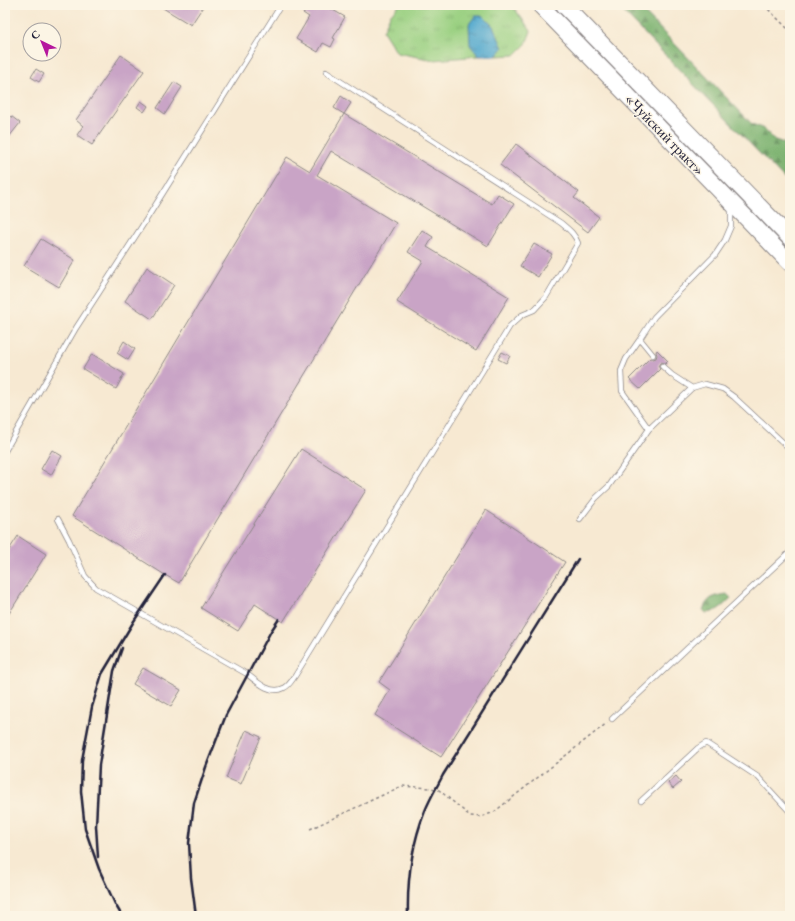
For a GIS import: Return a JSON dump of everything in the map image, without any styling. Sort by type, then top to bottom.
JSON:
[{"type":"highway","name":"«Чуйский тракт»","points":[[540,5],[790,263]]},
{"type":"highway","name":"«Чуйский тракт»","points":[[564,5],[790,238]]},
{"type":"lane","points":[[5,451],[76,328],[146,220],[281,5]]},
{"type":"lane","points":[[58,519],[85,576],[96,588],[247,674],[265,687],[276,690],[286,688],[295,676],[510,326],[522,315],[534,310],[546,297],[578,243],[570,230],[326,72]]},
{"type":"lane","points":[[649,429],[622,391],[621,371],[626,359],[654,317],[715,255],[725,240],[731,226],[731,203]]},
{"type":"lane","points":[[640,339],[653,355]]},
{"type":"lane","points":[[662,366],[672,375],[692,388]]},
{"type":"lane","points":[[580,519],[596,498],[609,486],[649,429],[692,388],[705,384],[723,389],[734,397],[790,449]]},
{"type":"lane","points":[[612,719],[790,552]]},
{"type":"lane","points":[[641,801],[698,748],[706,743],[758,777],[790,812]]},
{"type":"path","points":[[764,5],[790,31]]},
{"type":"path","points":[[310,829],[402,786],[439,790],[470,816],[481,817],[494,812],[612,719]]},
{"type":"green space","points":[[399,5],[512,5],[531,31],[526,44],[515,55],[496,56],[503,48],[470,45],[479,56],[434,60],[397,53],[383,31],[390,15]]},
{"type":"green space","points":[[617,5],[642,5],[641,9],[752,124],[768,132],[775,140],[790,145],[790,185]]},
{"type":"green space","points":[[727,594],[731,598],[720,608],[710,613],[706,613],[703,610],[707,602],[712,598]]},
{"type":"water","points":[[475,16],[483,16],[493,26],[503,48],[496,56],[479,56],[470,45],[469,24]]},
{"type":"building","points":[[158,5],[204,5],[191,25]]},
{"type":"building","points":[[307,5],[324,5],[345,17],[333,38],[335,39],[331,47],[323,43],[318,52],[296,39],[309,17],[303,13]]},
{"type":"building","points":[[121,55],[144,71],[92,145],[77,135],[83,126],[76,120]]},
{"type":"building","points":[[36,69],[44,74],[39,82],[31,77]]},
{"type":"building","points":[[174,82],[182,87],[165,114],[157,108]]},
{"type":"building","points":[[341,96],[351,103],[344,114],[334,108]]},
{"type":"building","points":[[141,101],[148,106],[144,112],[137,107]]},
{"type":"building","points":[[344,114],[492,204],[498,194],[514,204],[488,246],[331,151],[317,175],[396,223],[179,583],[72,516],[287,157],[310,171]]},
{"type":"building","points":[[11,116],[20,123],[5,142],[5,125]]},
{"type":"building","points":[[516,144],[579,192],[574,198],[599,217],[588,232],[500,165]]},
{"type":"building","points":[[422,230],[433,237],[427,247],[509,297],[476,351],[397,302],[423,261],[408,252]]},
{"type":"building","points":[[41,239],[75,260],[59,287],[24,266]]},
{"type":"building","points":[[534,244],[552,254],[538,277],[520,266]]},
{"type":"building","points":[[147,267],[174,285],[152,319],[125,301]]},
{"type":"building","points":[[124,341],[135,349],[128,360],[117,353]]},
{"type":"building","points":[[657,350],[668,361],[665,364],[662,362],[660,363],[658,366],[660,369],[640,389],[629,379],[650,358],[656,358]]},
{"type":"building","points":[[502,352],[510,356],[506,363],[498,359]]},
{"type":"building","points":[[92,354],[124,374],[116,389],[83,369]]},
{"type":"building","points":[[301,449],[366,490],[283,622],[255,604],[238,631],[201,608]]},
{"type":"building","points":[[52,450],[62,456],[51,475],[41,469]]},
{"type":"building","points":[[486,510],[565,562],[441,757],[375,715],[390,690],[379,682]]},
{"type":"building","points":[[18,536],[46,554],[5,620],[5,556]]},
{"type":"building","points":[[143,668],[181,690],[171,706],[133,684]]},
{"type":"building","points":[[246,730],[261,737],[241,784],[226,778]]},
{"type":"building","points":[[676,776],[681,782],[673,789],[668,783]]},
{"type":"railway","points":[[408,916],[408,889],[411,863],[420,824],[429,802],[443,775],[578,559]]},
{"type":"railway","points":[[122,916],[99,869],[85,829],[81,791],[82,760],[92,707],[102,674],[134,621],[165,575]]},
{"type":"railway","points":[[196,916],[191,878],[189,843],[194,803],[226,715],[271,631],[279,619]]},
{"type":"railway","points":[[98,857],[96,826],[99,765],[114,671],[122,648]]}]
